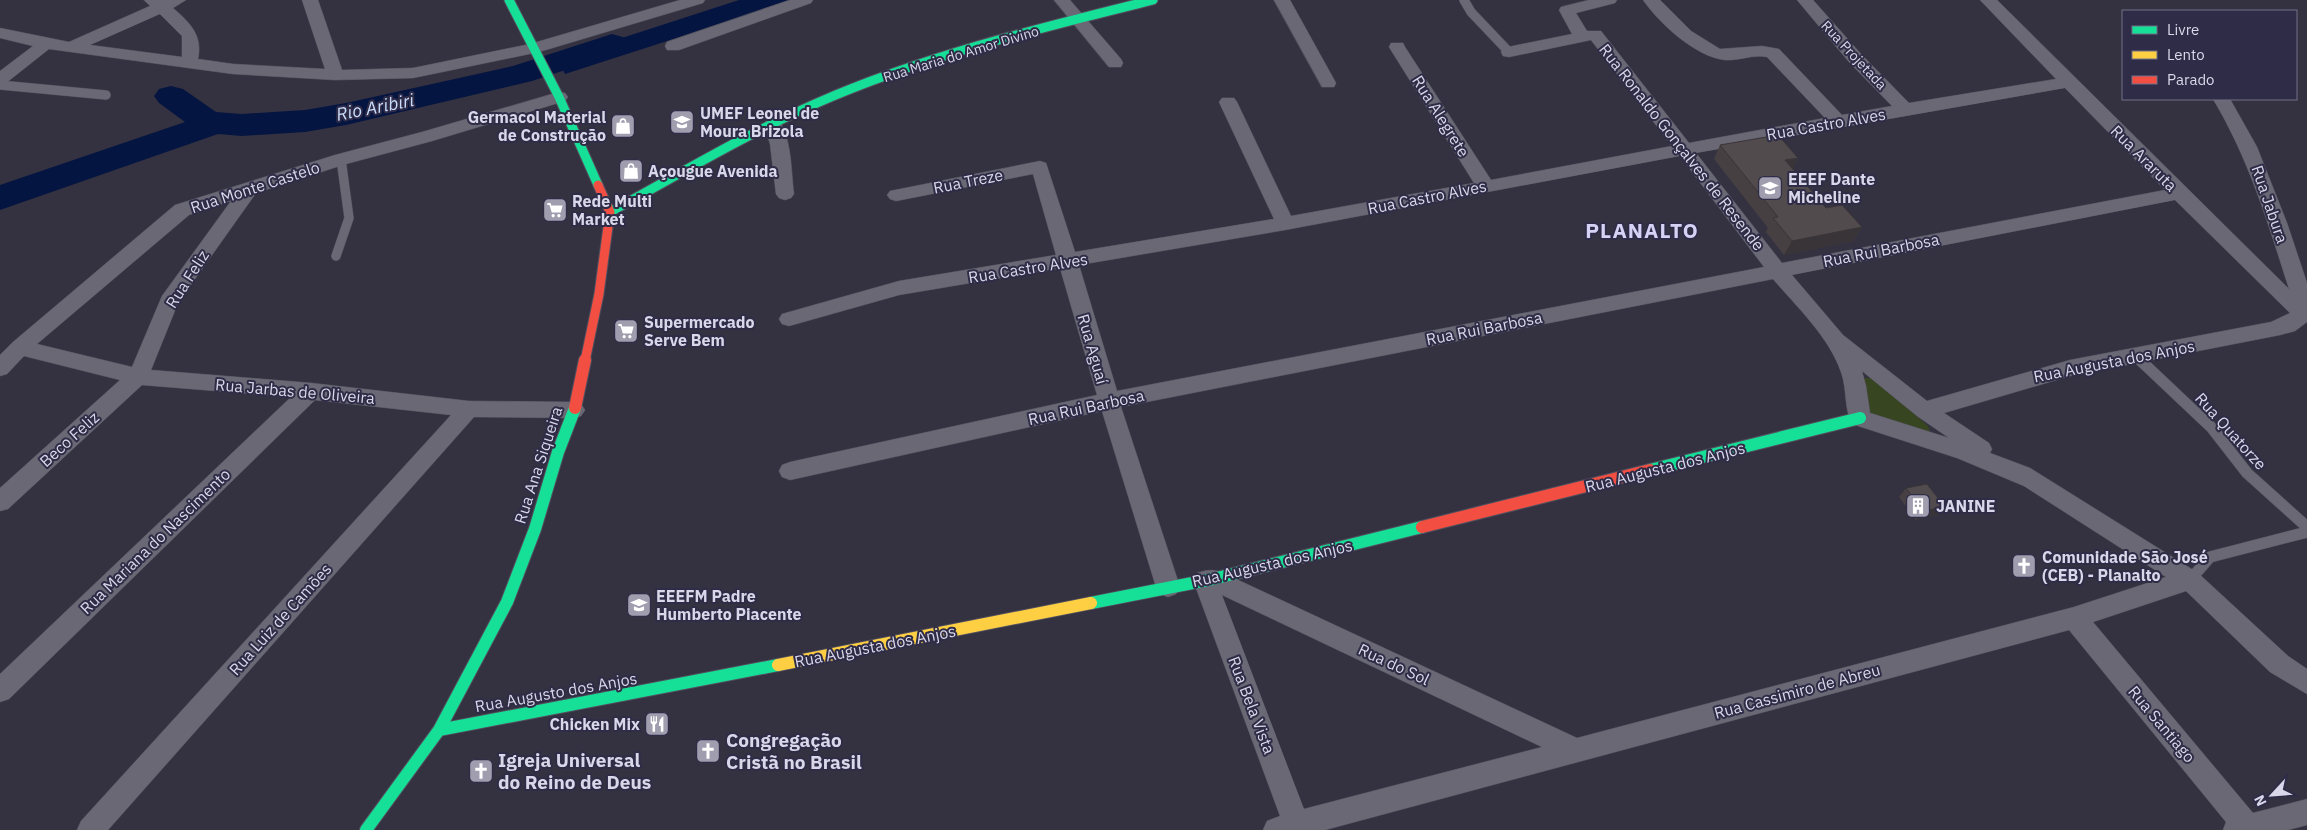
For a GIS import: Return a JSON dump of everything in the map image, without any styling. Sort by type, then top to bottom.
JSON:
[{"type":"street","points":[[71,47],[156,4],[178,0]]},
{"type":"street","points":[[310,0],[335,75]]},
{"type":"street","points":[[509,0],[559,97],[610,212]]},
{"type":"street","points":[[0,33],[46,44],[188,64],[335,75],[413,73],[536,54],[697,0]]},
{"type":"street","points":[[673,46],[806,0]]},
{"type":"street","points":[[1062,0],[1115,63]]},
{"type":"street","name":"Rua Maria do Amor Divino","points":[[610,212],[811,105],[922,64],[1078,18],[1153,0]]},
{"type":"street","points":[[1282,0],[1328,83]]},
{"type":"street","points":[[1582,37],[1567,10],[1609,0]]},
{"type":"street","points":[[1651,0],[1698,44],[1713,53],[1727,55],[1766,51],[1773,53],[1838,121]]},
{"type":"street","name":"Rua Projetada","points":[[1805,0],[1855,58],[1905,109]]},
{"type":"street","name":"Rua Araruta","points":[[1988,0],[2179,193],[2302,313]]},
{"type":"street","points":[[156,4],[185,28],[191,36],[192,48],[188,64]]},
{"type":"street","name":"Rua Ronaldo Gonçalves de Resende","points":[[1509,52],[1595,34],[1777,270],[1861,369],[1948,427],[2190,580],[2279,664],[2307,682]]},
{"type":"street","points":[[0,80],[46,44]]},
{"type":"street","name":"Rua Alegrete","points":[[1397,47],[1485,186]]},
{"type":"street","name":"Rua Castro Alves","points":[[789,319],[899,288],[1068,262],[1285,224],[1838,121],[2068,82]]},
{"type":"street","name":"Rua Monte Castelo","points":[[0,368],[20,347],[182,210],[341,159],[426,137],[559,97]]},
{"type":"street","name":"Rua Jabura","points":[[2223,100],[2239,125],[2255,159],[2303,301],[2302,313]]},
{"type":"street","points":[[1228,102],[1285,224]]},
{"type":"street","points":[[773,124],[779,144],[785,194]]},
{"type":"street","name":"Rua Treze","points":[[896,196],[1040,167]]},
{"type":"street","name":"Rua Aguaí","points":[[1040,167],[1109,401],[1168,587]]},
{"type":"street","name":"Rua Feliz","points":[[138,377],[169,301],[249,189]]},
{"type":"street","name":"Rua Rui Barbosa","points":[[790,471],[1109,401],[2179,193]]},
{"type":"street","name":"Rua Ana Siqueira","points":[[366,830],[439,730],[507,602],[535,529],[558,452],[574,410],[599,294],[610,212]]},
{"type":"street","name":"Rua Augusta dos Anjos","points":[[1924,410],[2020,381],[2135,355],[2255,334],[2286,326],[2294,322],[2302,313]]},
{"type":"street","name":"Rua Jarbas de Oliveira","points":[[20,347],[138,377],[311,391],[469,409],[574,410]]},
{"type":"street","points":[[1860,418],[1856,386],[1861,369]]},
{"type":"street","name":"Beco Feliz","points":[[0,502],[138,377]]},
{"type":"street","name":"Rua Mariana do Nascimento","points":[[0,691],[311,391]]},
{"type":"street","name":"Rua Luiz de Camões","points":[[90,830],[469,409]]},
{"type":"street","name":"Rua Ronaldo Gonçalves de Resende","points":[[1860,418],[1928,440],[2034,481]]},
{"type":"street","name":"Rua Augusta dos Anjos","points":[[679,685],[1209,580],[1860,418]]},
{"type":"street","points":[[1928,440],[1935,442],[1947,439],[1949,436],[1948,427]]},
{"type":"street","name":"Rua do Sol","points":[[1209,580],[1576,750]]},
{"type":"street","name":"Rua Bela Vista","points":[[1209,580],[1291,829]]},
{"type":"street","name":"Rua Cassimiro de Abreu","points":[[1291,829],[1576,750],[2074,618],[2190,580]]},
{"type":"street","name":"Rua Santiago","points":[[2074,618],[2245,829]]},
{"type":"street","name":"Rua Augusto dos Anjos","points":[[439,730],[679,685]]},
{"type":"street","points":[[2245,829],[2307,812]]},
{"type":"lane","points":[[1464,0],[1471,12],[1509,52]]},
{"type":"lane","points":[[0,85],[106,95]]},
{"type":"lane","points":[[336,256],[349,218],[341,159]]},
{"type":"lane","name":"Rua Quatorze","points":[[2135,355],[2212,428],[2247,474],[2307,527]]},
{"type":"lane","points":[[2190,580],[2210,557],[2307,532]]},
{"type":"green space","points":[[1872,378],[1928,426],[1930,431],[1928,432],[1872,414],[1869,411],[1863,379]]},
{"type":"water","points":[[739,0],[794,0],[565,74],[557,59]]},
{"type":"building","name":"EEEF Dante Micheline","points":[[1778,135],[1798,158],[1785,160],[1826,208],[1842,205],[1862,227],[1792,241],[1773,218],[1778,217],[1720,145]]},
{"type":"building","points":[[1927,484],[1945,507],[1923,511],[1906,488]]},
{"type":"waterway","name":"Rio Aribiri","points":[[216,123],[242,125],[305,121],[346,114],[521,74],[612,44]]},
{"type":"waterway","points":[[171,96],[206,121],[216,123]]},
{"type":"waterway","name":"Rio Aribiri","points":[[0,198],[216,123]]},
{"type":"traffic: fast","points":[[509,0],[559,97],[598,185]]},
{"type":"traffic: fast","points":[[610,212],[757,132],[849,90],[961,51],[1153,0]]},
{"type":"traffic: fast","points":[[366,830],[439,730],[507,602],[535,529],[558,452],[575,408]]},
{"type":"traffic: fast","points":[[1650,470],[1860,418]]},
{"type":"traffic: fast","points":[[1091,603],[1213,579],[1422,527]]},
{"type":"traffic: fast","points":[[439,730],[778,665]]},
{"type":"traffic: slow","points":[[778,665],[1091,603]]},
{"type":"traffic: jam","points":[[575,408],[599,294],[610,212],[598,185]]},
{"type":"traffic: jam","points":[[1422,527],[1650,470]]},
{"type":"place","name":"UMEF Leonel de Moura Brizola","points":[[682,122]]},
{"type":"place","name":"Germacol Material de Construção","points":[[623,126]]},
{"type":"place","name":"Açougue Avenida","points":[[631,171]]},
{"type":"place","name":"EEEF Dante Micheline","points":[[1770,188]]},
{"type":"place","name":"Rede Multi Market","points":[[555,210]]},
{"type":"place","name":"Supermercado Serve Bem","points":[[626,331]]},
{"type":"place","name":"JANINE","points":[[1918,506]]},
{"type":"place","name":"Comunidade São José (CEB) - Planalto","points":[[2024,566]]},
{"type":"place","name":"EEEFM Padre Humberto Piacente","points":[[639,605]]},
{"type":"place","name":"Chicken Mix","points":[[657,724]]},
{"type":"place","name":"Congregação Cristã no Brasil","points":[[708,751]]},
{"type":"place","name":"Igreja Universal do Reino de Deus","points":[[481,771]]},
{"type":"district","name":"PLANALTO","points":[[1642,230]]}]
